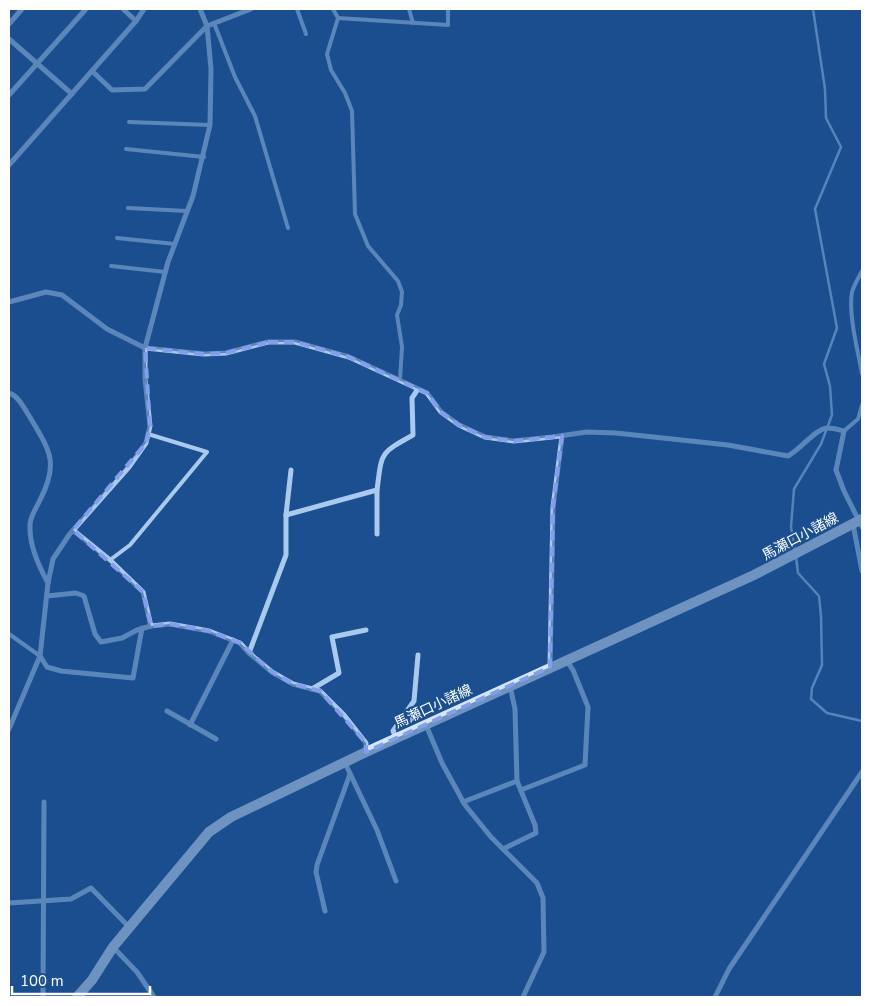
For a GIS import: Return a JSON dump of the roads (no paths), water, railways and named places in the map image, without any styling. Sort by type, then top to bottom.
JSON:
[{"type":"main road","name":"馬瀬口小諸線","points":[[77,997],[92,980],[113,948],[209,832],[231,817],[396,738],[754,575],[859,523]]},
{"type":"street","points":[[9,24],[22,9]]},
{"type":"street","points":[[9,95],[86,9]]},
{"type":"street","points":[[122,9],[136,21]]},
{"type":"street","points":[[9,165],[136,21],[144,9]]},
{"type":"street","points":[[9,728],[40,656],[48,583],[53,559],[73,530],[128,467],[146,443],[150,426],[144,379],[145,348],[165,272],[204,157],[210,125],[211,68],[207,26],[200,9]]},
{"type":"street","points":[[92,71],[112,90],[145,89],[207,26],[251,9]]},
{"type":"street","points":[[9,39],[72,94]]},
{"type":"street","points":[[9,302],[46,292],[62,295],[107,329],[145,348],[204,354],[226,353],[268,342],[294,342],[349,357],[427,393],[441,412],[460,425],[485,437],[514,440],[586,432],[660,437],[728,445],[788,456],[796,452],[820,430],[826,428],[844,431],[836,470],[859,523],[862,571]]},
{"type":"street","points":[[377,534],[377,490],[381,461],[387,450],[413,435],[412,398],[418,389]]},
{"type":"street","points":[[9,393],[22,404],[49,450],[51,464],[48,486],[30,521],[30,536],[38,564],[48,583]]},
{"type":"street","points":[[550,667],[553,507],[562,436]]},
{"type":"street","points":[[249,653],[286,555],[286,515],[291,470]]},
{"type":"street","points":[[286,515],[377,490]]},
{"type":"street","points":[[73,530],[110,560],[143,592],[152,626]]},
{"type":"street","points":[[47,596],[76,592],[84,596],[95,634],[101,642],[122,638],[142,628],[170,624],[209,631],[240,643],[249,653],[279,676],[293,684],[320,691],[344,715],[366,743],[366,752]]},
{"type":"street","points":[[40,656],[47,667],[61,671],[133,678],[142,628]]},
{"type":"street","points":[[312,689],[339,672],[332,637],[366,630]]},
{"type":"street","points":[[190,725],[233,640]]},
{"type":"street","points":[[396,738],[393,731],[414,701],[418,655]]},
{"type":"street","points":[[521,790],[585,765],[588,707],[573,670],[566,660]]},
{"type":"street","points":[[503,849],[536,834],[536,826],[517,781],[515,709],[510,686]]},
{"type":"street","points":[[167,711],[216,739]]},
{"type":"street","points":[[426,725],[442,763],[463,802],[503,849],[537,883],[543,898],[544,952],[523,997]]},
{"type":"street","points":[[345,762],[377,830],[396,881]]},
{"type":"street","points":[[715,997],[729,969],[862,772]]},
{"type":"street","points":[[325,911],[316,872],[317,865],[350,774]]},
{"type":"street","points":[[463,802],[517,781]]},
{"type":"street","points":[[43,997],[44,802]]},
{"type":"street","points":[[9,903],[71,899],[91,888],[130,928]]},
{"type":"street","points":[[113,948],[137,972],[154,997]]},
{"type":"lane","points":[[297,9],[306,34]]},
{"type":"lane","points":[[333,9],[338,18],[327,54],[331,70],[346,93],[352,111],[355,214],[368,246],[398,281],[402,292],[401,305],[397,315],[402,347],[400,380]]},
{"type":"lane","points":[[409,9],[412,24]]},
{"type":"lane","points":[[338,18],[448,26],[448,9]]},
{"type":"lane","points":[[214,23],[235,77],[255,116],[288,228]]},
{"type":"lane","points":[[130,122],[210,125]]},
{"type":"lane","points":[[126,149],[204,157]]},
{"type":"lane","points":[[128,208],[187,211]]},
{"type":"lane","points":[[117,238],[175,244]]},
{"type":"lane","points":[[111,266],[165,272]]},
{"type":"lane","points":[[862,270],[852,292],[852,306],[862,374]]},
{"type":"lane","points":[[844,431],[860,419],[862,405]]},
{"type":"lane","points":[[110,560],[130,545],[207,452],[148,434]]},
{"type":"lane","points":[[9,634],[40,656]]},
{"type":"waterway","points":[[795,552],[791,527],[794,489],[821,444],[832,415],[830,386],[824,364],[837,328],[815,209],[841,147],[826,118],[825,89],[813,9]]},
{"type":"waterway","points":[[796,557],[798,573],[819,596],[822,665],[812,688],[811,699],[827,713],[862,721]]}]
